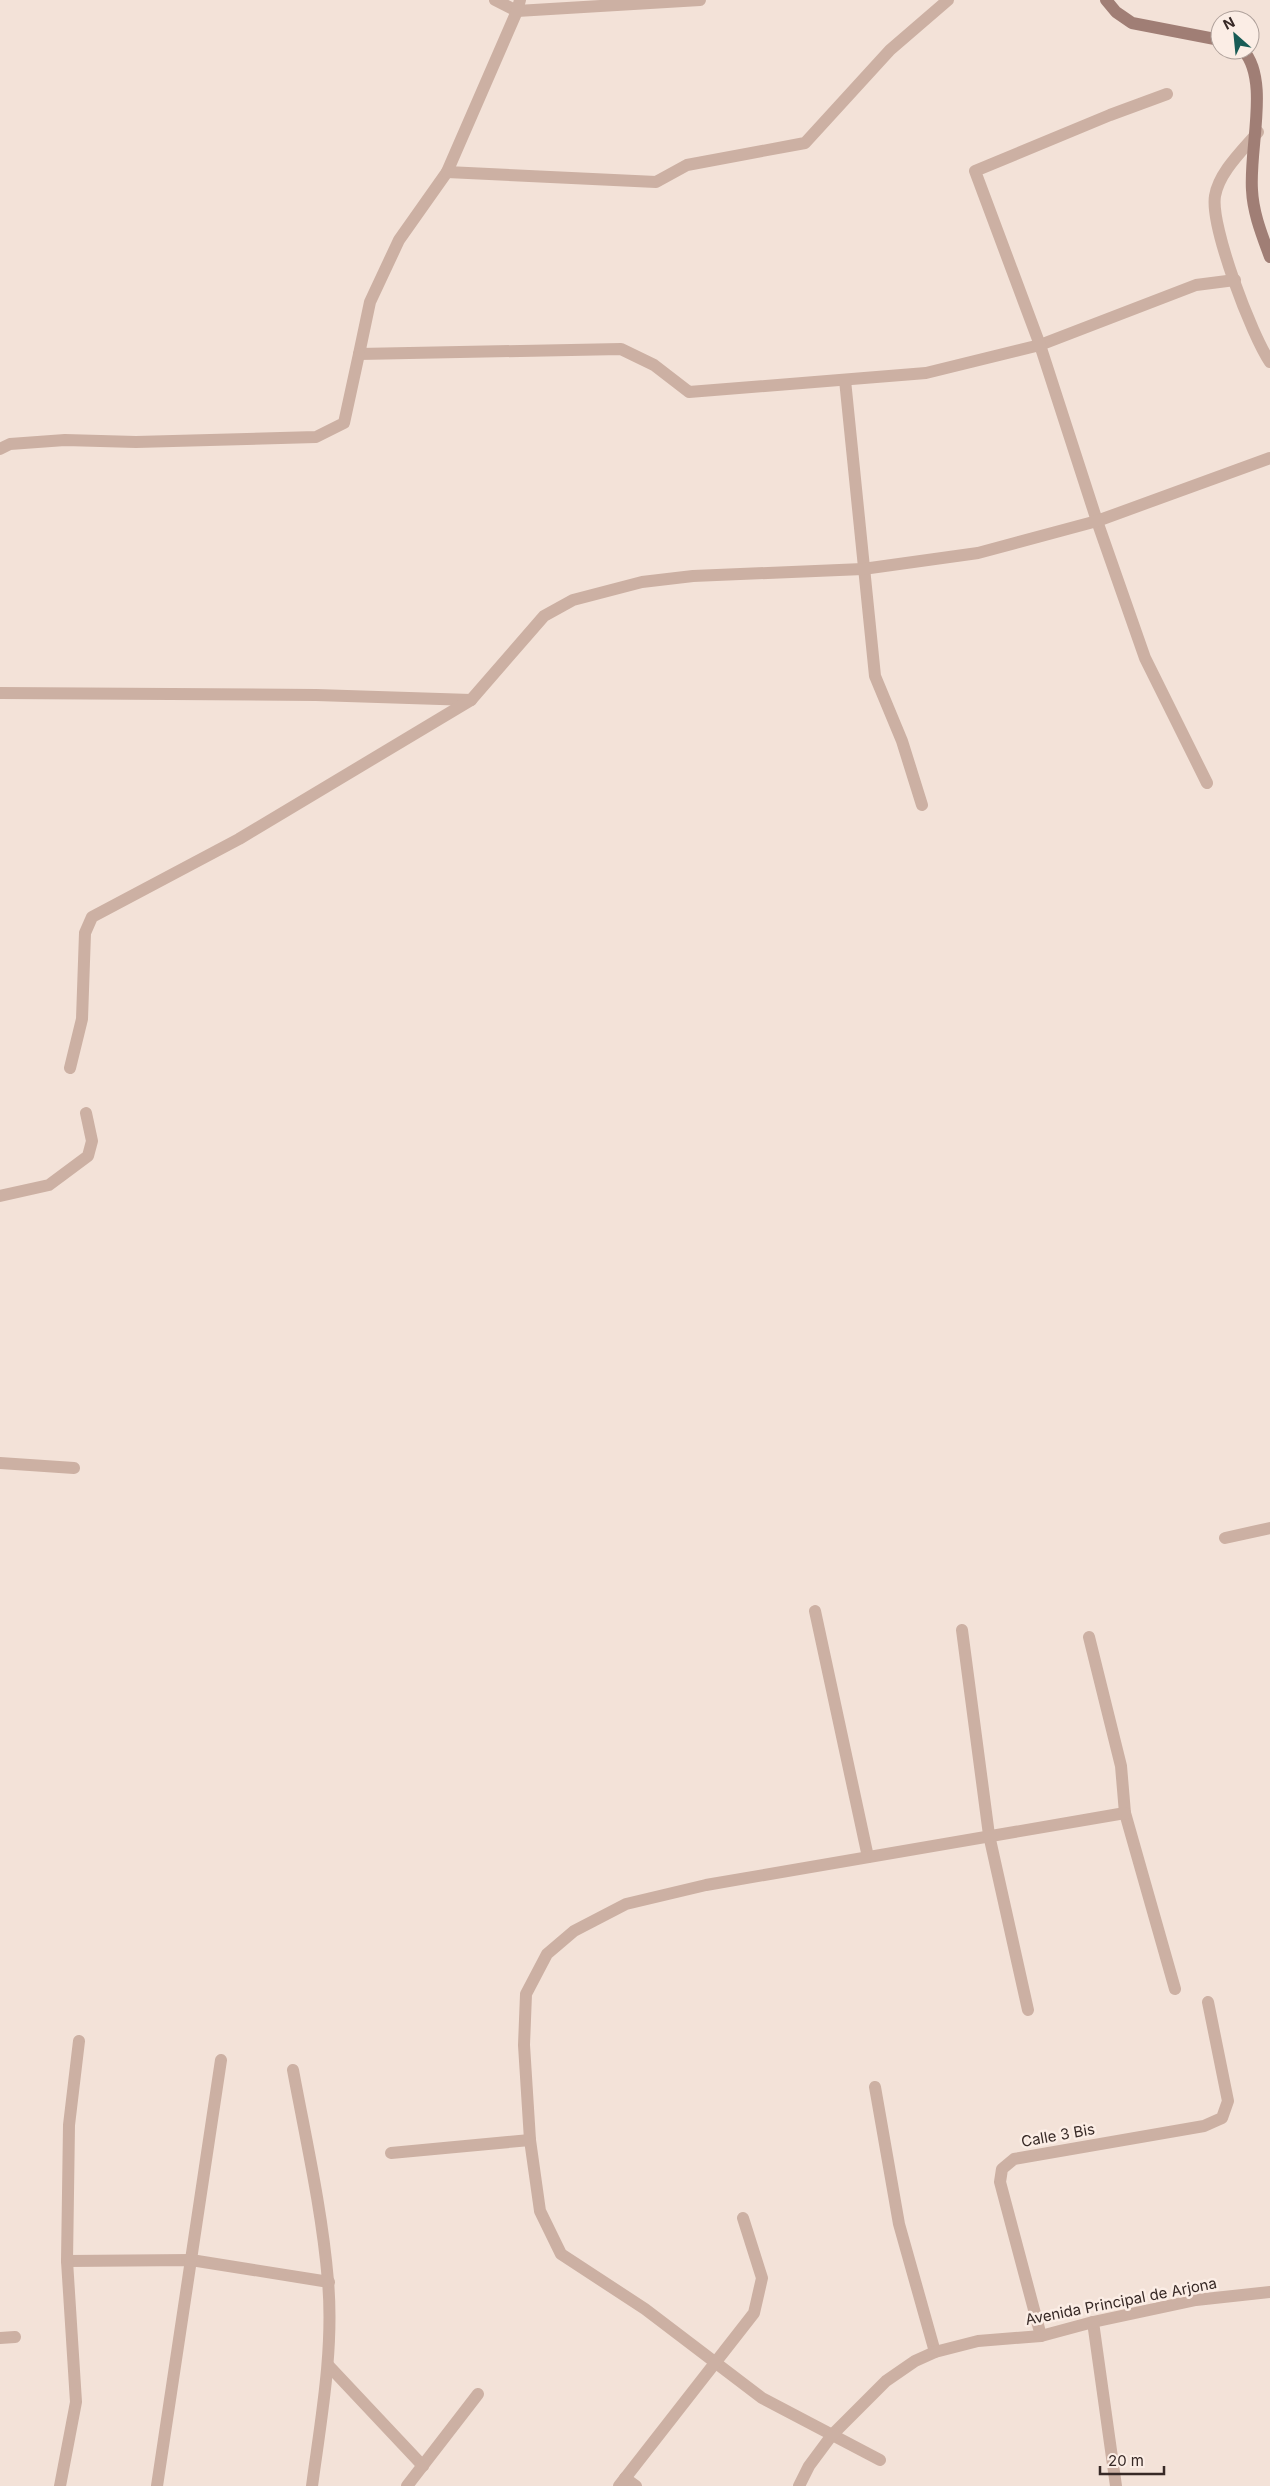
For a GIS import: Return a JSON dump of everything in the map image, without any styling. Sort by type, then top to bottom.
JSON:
[{"type":"main road","points":[[1106,0],[1116,12],[1132,23],[1210,38]]},
{"type":"main road","points":[[1253,60],[1262,78],[1264,92],[1253,161],[1252,190],[1257,219],[1270,257]]},
{"type":"street","points":[[495,0],[518,5],[700,0]]},
{"type":"street","points":[[447,172],[656,182],[687,165],[805,143],[890,50],[948,0]]},
{"type":"street","points":[[0,449],[10,444],[65,440],[136,442],[316,437],[344,423],[370,302],[399,240],[447,172],[518,5]]},
{"type":"street","points":[[1167,94],[1110,115],[975,171],[1040,345],[1097,521],[1145,658],[1207,783]]},
{"type":"street","points":[[1258,132],[1226,172],[1215,196],[1215,213],[1222,243],[1235,280],[1254,329],[1270,362]]},
{"type":"street","points":[[360,354],[621,349],[654,365],[689,392],[845,380],[926,373],[1040,345],[1196,285],[1235,280]]},
{"type":"street","points":[[845,380],[875,676],[902,741],[922,805]]},
{"type":"street","points":[[70,1068],[82,1019],[85,933],[92,917],[239,839],[471,700],[544,616],[573,600],[642,582],[693,576],[863,568],[978,553],[1097,521],[1270,458]]},
{"type":"street","points":[[0,693],[316,695],[471,700]]},
{"type":"street","points":[[0,1196],[48,1185],[88,1156],[92,1141],[86,1113]]},
{"type":"street","points":[[0,1463],[74,1468]]},
{"type":"street","points":[[1225,1538],[1270,1528]]},
{"type":"street","points":[[814,1611],[868,1856]]},
{"type":"street","points":[[962,1630],[989,1835],[1028,2010]]},
{"type":"street","points":[[1089,1637],[1121,1766],[1125,1813],[1175,1989]]},
{"type":"street","points":[[880,2460],[762,2398],[645,2309],[562,2254],[540,2211],[530,2140],[524,2046],[526,1994],[547,1954],[574,1931],[626,1904],[706,1885],[989,1835],[1024,1832],[1125,1813]]},
{"type":"street","name":"Calle 3 Bis","points":[[1041,2336],[1000,2182],[1002,2169],[1014,2159],[1204,2126],[1222,2118],[1228,2101],[1208,2002]]},
{"type":"street","points":[[60,2486],[76,2402],[67,2262],[69,2125],[79,2041]]},
{"type":"street","points":[[157,2486],[220,2060]]},
{"type":"street","points":[[294,2070],[318,2203],[329,2282],[328,2365],[312,2486]]},
{"type":"street","points":[[875,2087],[899,2224],[934,2352]]},
{"type":"street","points":[[391,2153],[530,2140]]},
{"type":"street","points":[[636,2486],[622,2482],[754,2312],[762,2278],[743,2218]]},
{"type":"street","points":[[67,2262],[191,2260],[329,2282]]},
{"type":"street","name":"Avenida Principal de Arjona","points":[[799,2486],[809,2466],[832,2435],[893,2375],[934,2352],[978,2341],[1041,2336],[1093,2322],[1196,2300],[1270,2292]]},
{"type":"street","points":[[1093,2322],[1116,2486]]},
{"type":"street","points":[[0,2338],[15,2337]]},
{"type":"street","points":[[328,2365],[423,2466]]},
{"type":"street","points":[[407,2486],[478,2394]]}]
